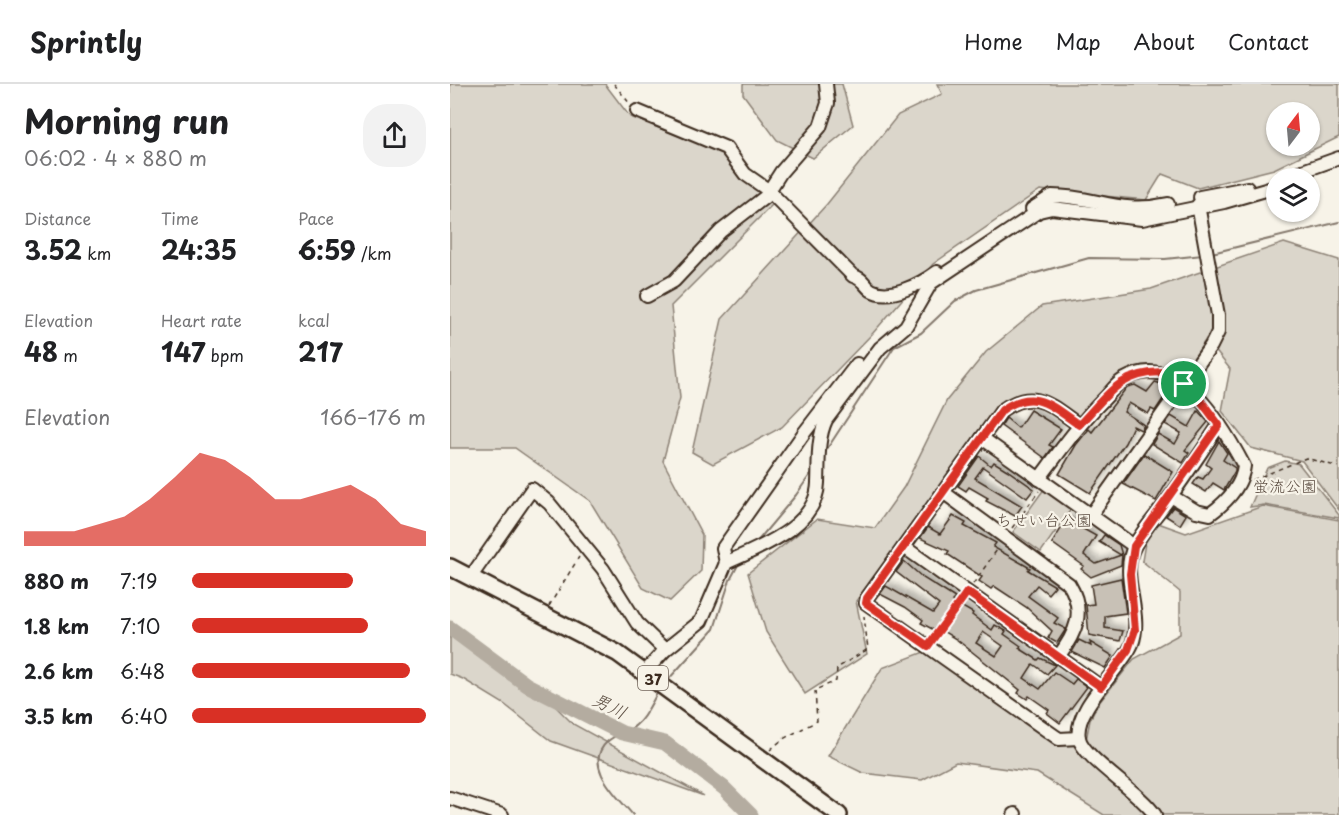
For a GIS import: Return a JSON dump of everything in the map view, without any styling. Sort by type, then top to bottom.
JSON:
[{"type":"main road","name":"37","points":[[450,567],[617,654],[645,672],[839,815]]},
{"type":"street","points":[[647,296],[674,281],[704,247],[765,197],[768,190],[820,127],[828,103],[826,84]]},
{"type":"street","points":[[637,111],[724,146],[746,174],[768,190],[853,276],[860,278],[872,290],[890,294],[928,278],[1052,196],[1127,209],[1145,209],[1266,183]]},
{"type":"street","points":[[1312,168],[1339,159]]},
{"type":"street","points":[[1320,172],[1339,166]]},
{"type":"street","points":[[726,563],[761,546],[807,517],[818,493],[820,432],[826,420],[880,348],[906,326],[931,284],[1039,211],[1052,208],[1142,219],[1198,205],[1224,202],[1266,190]]},
{"type":"street","points":[[1090,516],[1211,346],[1218,332],[1218,315],[1198,205]]},
{"type":"street","points":[[645,672],[665,650],[701,621],[726,563],[723,548],[747,512],[867,351],[898,324],[928,278]]},
{"type":"street","points":[[1042,481],[1079,425],[1122,381],[1133,376],[1162,372],[1195,393],[1219,425],[1244,466],[1238,484],[1224,504],[1210,514],[1196,511],[1171,496]]},
{"type":"street","points":[[1079,425],[1047,403],[1024,398],[1002,410],[866,600],[866,603],[1059,739],[1079,738]]},
{"type":"street","points":[[1155,815],[1134,790],[1085,751],[1079,738],[1085,713],[1128,650],[1135,630],[1130,574],[1134,546],[1219,425]]},
{"type":"street","points":[[982,438],[1134,546]]},
{"type":"street","points":[[470,578],[532,489],[549,503],[603,569],[630,615],[665,650]]},
{"type":"street","points":[[943,492],[1069,584],[1075,594],[1075,634],[1058,657]]},
{"type":"street","points":[[904,547],[1101,687]]},
{"type":"street","points":[[450,798],[502,815]]},
{"type":"path","points":[[614,84],[637,111]]},
{"type":"path","points":[[1238,484],[1266,476],[1306,458],[1339,467]]},
{"type":"path","points":[[928,646],[1005,538],[1042,481]]},
{"type":"path","points":[[543,616],[585,548]]},
{"type":"path","points":[[749,749],[772,750],[783,739],[817,721],[815,690],[836,681],[837,668],[868,649],[867,623],[860,605],[866,600]]},
{"type":"green space","points":[[450,84],[605,84],[630,117],[721,152],[773,204],[671,306],[680,398],[663,461],[702,535],[701,571],[670,601],[643,588],[590,501],[515,448],[450,448]]},
{"type":"green space","points":[[743,84],[842,84],[853,125],[813,158],[777,140],[743,94]]},
{"type":"green space","points":[[937,84],[1339,84],[1339,137],[1320,146],[1320,102],[1266,102],[1266,156],[1300,156],[1276,168],[1266,168],[1266,171],[1198,188],[1162,174],[1146,200],[1040,190],[933,264],[873,333],[782,427],[713,464],[692,452],[722,319],[827,204],[898,115],[942,94]]},
{"type":"green space","points":[[1284,243],[1339,260],[1339,510],[1302,461],[1251,448],[1222,411],[1230,369],[1206,339],[1184,374],[1166,367],[1136,368],[1112,383],[1078,420],[1041,396],[997,410],[856,601],[867,654],[805,694],[766,632],[748,573],[817,519],[875,528],[904,487],[947,400],[986,352],[1042,306],[1151,289]]},
{"type":"green space","name":"蛍流公園","points":[[1285,461],[1299,464],[1339,518],[1264,505],[1250,507],[1267,468]]},
{"type":"green space","name":"ちせい台公園","points":[[1047,485],[1074,505],[1041,552],[1013,532]]},
{"type":"green space","points":[[1263,506],[1339,520],[1339,815],[1104,815],[1037,773],[956,762],[922,780],[863,773],[828,756],[882,668],[924,652],[1059,743],[1086,740],[1090,720],[1098,704],[1134,659],[1180,634],[1180,592],[1142,561],[1145,543],[1158,523],[1186,533]]},
{"type":"green space","points":[[450,630],[529,680],[573,724],[704,796],[551,741],[504,704],[463,679],[450,674]]},
{"type":"building","points":[[1155,382],[1171,387],[1155,411],[1151,409],[1148,414],[1129,403],[1124,412],[1144,425],[1141,430],[1133,426],[1125,443],[1090,493],[1059,474],[1076,445],[1089,429],[1092,432],[1127,387],[1135,385],[1147,392]]},
{"type":"building","points":[[1030,410],[1061,429],[1049,445],[1053,447],[1045,458],[1001,426],[1006,418],[1018,428]]},
{"type":"building","points":[[1198,411],[1208,422],[1185,450],[1189,453],[1183,463],[1152,444],[1158,434],[1175,444],[1181,433],[1165,424],[1171,416],[1189,427]]},
{"type":"building","points":[[1219,441],[1227,453],[1223,460],[1235,468],[1235,471],[1224,490],[1213,483],[1206,492],[1193,484],[1198,477],[1203,479],[1211,468],[1206,464]]},
{"type":"building","points":[[1144,454],[1173,472],[1156,501],[1123,484]]},
{"type":"building","points":[[979,456],[991,466],[994,462],[1034,489],[1027,498],[983,467],[975,478],[1022,506],[1015,516],[986,501],[988,498],[969,487],[966,491],[958,486]]},
{"type":"building","points":[[1173,507],[1186,515],[1180,525],[1166,516]]},
{"type":"building","points":[[953,516],[966,523],[964,526],[996,543],[993,547],[1030,568],[1028,570],[1055,586],[1048,594],[1037,585],[1028,596],[1058,618],[1054,623],[1066,629],[1057,643],[1048,638],[1052,631],[1026,607],[994,586],[991,589],[979,581],[982,577],[947,554],[949,551],[920,538],[928,527],[940,534]]},
{"type":"building","points":[[1069,516],[1078,523],[1076,525],[1096,536],[1084,555],[1096,564],[1121,555],[1099,542],[1104,535],[1119,545],[1122,555],[1121,565],[1091,577],[1081,569],[1084,566],[1052,543]]},
{"type":"building","points":[[904,561],[923,578],[955,598],[952,601],[973,613],[972,615],[992,630],[995,625],[1006,631],[1004,634],[1021,646],[1019,648],[1038,660],[1040,658],[1055,665],[1047,674],[1033,664],[1024,678],[1040,689],[1054,672],[1072,684],[1076,679],[1087,687],[1060,723],[1047,713],[1049,710],[1029,696],[1027,699],[1018,693],[1020,690],[956,639],[936,627],[934,630],[921,623],[923,620],[905,607],[880,594],[886,586],[933,613],[939,605],[896,572]],"holes":[[[983,632],[1003,646],[996,656],[976,643]]]},
{"type":"building","points":[[1121,578],[1126,613],[1105,616],[1105,628],[1123,631],[1120,641],[1089,635],[1086,605],[1094,604],[1091,585]]},
{"type":"building","points":[[1079,640],[1091,646],[1090,642],[1113,656],[1105,668],[1072,652]]},
{"type":"waterway","points":[[1212,253],[1339,222]]},
{"type":"waterway","points":[[825,452],[894,347],[921,333],[955,301],[976,290],[1089,258],[1165,259],[1203,255]]},
{"type":"waterway","points":[[756,543],[796,495],[814,469]]},
{"type":"waterway","points":[[667,681],[714,629],[730,580],[739,563]]},
{"type":"waterway","name":"男川","points":[[450,628],[527,685],[622,733],[665,743],[724,788],[751,815]]},
{"type":"waterway","points":[[633,815],[611,790],[600,770],[598,760],[601,750],[608,741],[640,722],[659,690]]},
{"type":"route","points":[[1162,372],[1184,384],[1195,393],[1219,425],[1134,546],[1130,574],[1136,618],[1132,644],[1101,687],[967,592],[956,604],[950,617],[928,646],[866,603],[867,598],[1002,410],[1013,402],[1024,398],[1037,399],[1047,403],[1079,425],[1122,381],[1133,376],[1162,372]]}]
